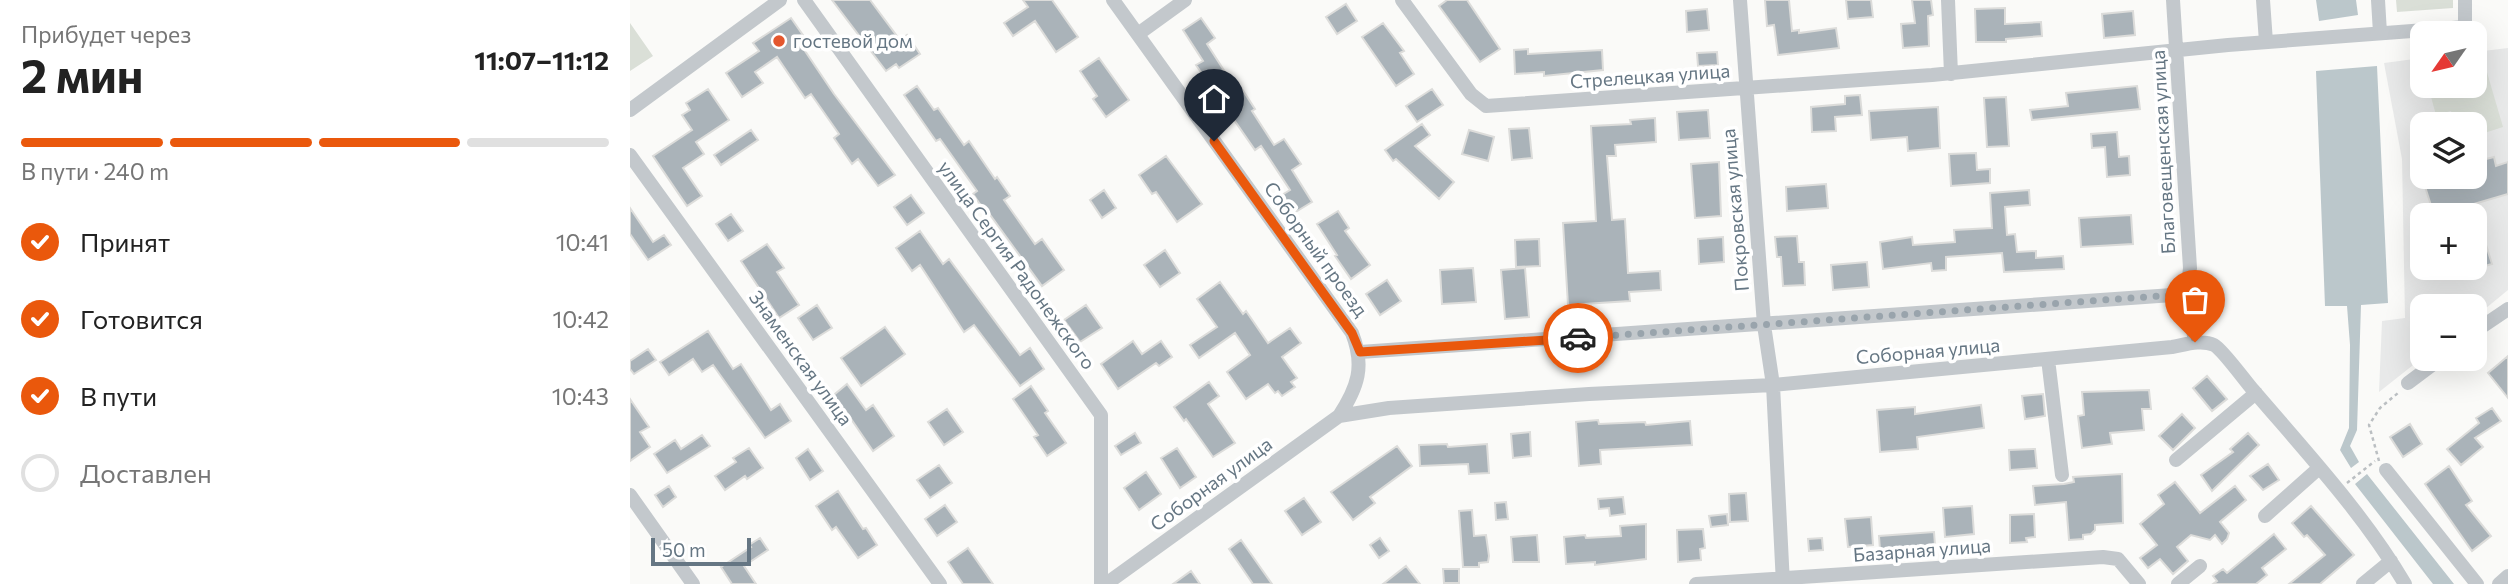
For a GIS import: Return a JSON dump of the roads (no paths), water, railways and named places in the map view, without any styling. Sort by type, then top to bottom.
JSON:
[{"type":"street","points":[[630,110],[780,0]]},
{"type":"street","name":"улица Сергия Радонежского","points":[[804,0],[1101,415],[1104,584]]},
{"type":"street","name":"Соборный проезд","points":[[1113,0],[1352,333],[1360,352]]},
{"type":"street","points":[[1138,34],[1185,0]]},
{"type":"street","name":"Стрелецкая улица","points":[[1402,0],[1471,94],[1486,106],[1951,74],[2177,50],[2465,27],[2465,0]]},
{"type":"street","name":"Покровская улица","points":[[1740,0],[1764,325],[1773,385],[1783,581]]},
{"type":"street","points":[[1948,0],[1951,74]]},
{"type":"street","name":"Благовещенская улица","points":[[2173,0],[2190,268],[2187,294],[2195,342]]},
{"type":"street","points":[[2263,0],[2266,42]]},
{"type":"street","points":[[2378,0],[2381,33]]},
{"type":"street","name":"Знаменская улица","points":[[630,155],[940,584]]},
{"type":"street","name":"Соборная улица","points":[[1104,584],[1339,415],[1355,391],[1360,352],[2187,294]]},
{"type":"street","points":[[2487,323],[2508,309]]},
{"type":"street","points":[[2195,342],[2214,345],[2256,393],[2338,490],[2391,561],[2404,584]]},
{"type":"street","name":"Соборная улица","points":[[1339,415],[1389,408],[1576,395],[1773,385],[2172,347],[2195,342]]},
{"type":"street","points":[[2048,359],[2062,475]]},
{"type":"street","points":[[2408,383],[2424,371]]},
{"type":"street","points":[[2176,460],[2256,393]]},
{"type":"street","points":[[2382,465],[2477,584]]},
{"type":"street","points":[[2265,516],[2319,468]]},
{"type":"street","points":[[630,495],[694,584]]},
{"type":"street","name":"Базарная улица","points":[[1696,584],[1783,581],[2103,557],[2118,559],[2139,584]]},
{"type":"street","points":[[2363,584],[2391,561]]},
{"type":"street","points":[[2178,584],[2200,566]]},
{"type":"street","points":[[2499,584],[2508,576]]},
{"type":"place","name":"гостевой дом","points":[[779,41]]}]
